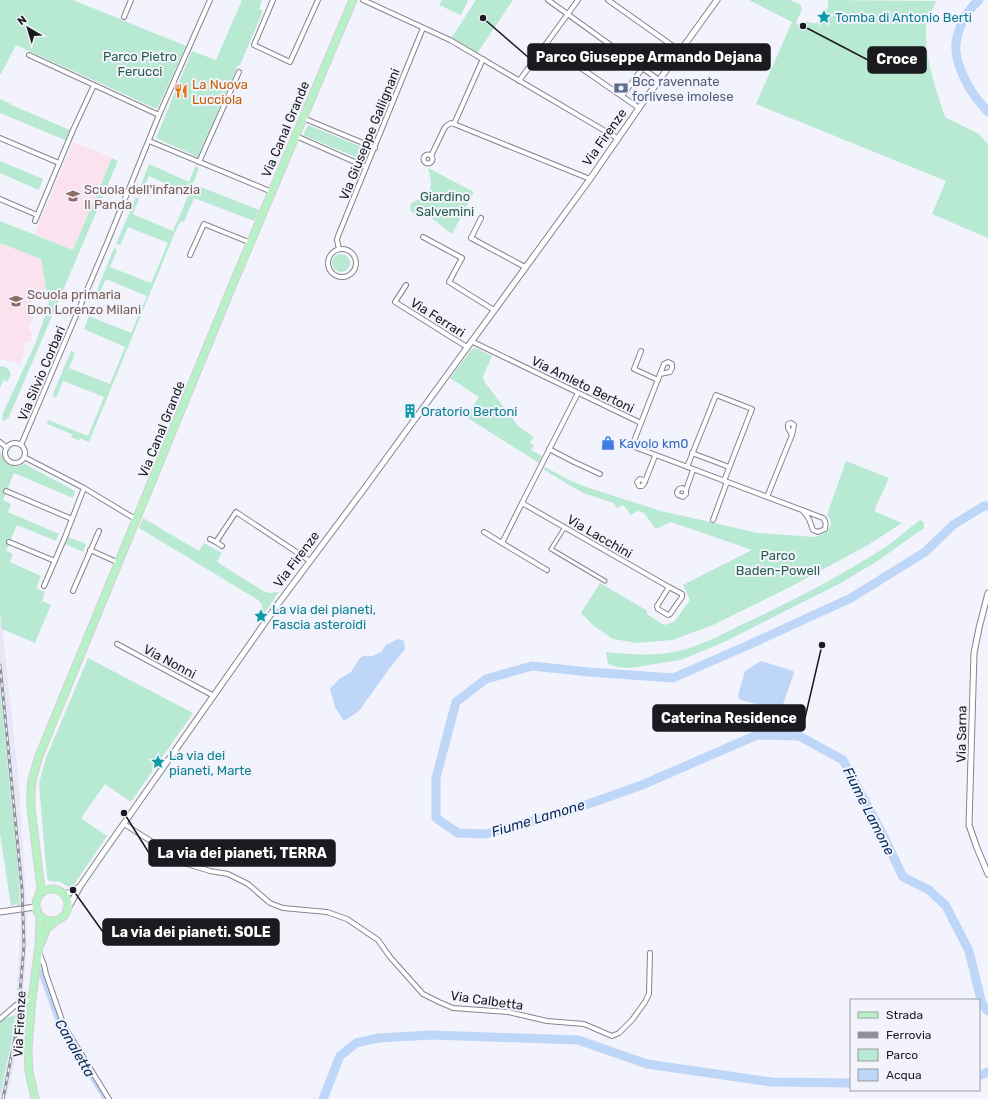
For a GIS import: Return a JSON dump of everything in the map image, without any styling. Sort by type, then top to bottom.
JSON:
[{"type":"main road","name":"Via Canal Grande","points":[[39,894],[41,889],[31,808],[32,780],[39,756],[353,0]]},
{"type":"main road","points":[[39,875],[45,886],[53,888],[59,890],[68,900],[68,908],[64,916],[56,921],[46,921],[40,916],[35,907],[36,901],[39,894],[45,890],[53,888]]},
{"type":"main road","name":"Via Firenze","points":[[35,1099],[29,1071],[28,1048],[32,999],[39,948],[40,916]]},
{"type":"main road","name":"Via Firenze","points":[[39,948],[47,928],[56,921]]},
{"type":"street","points":[[124,17],[131,0]]},
{"type":"street","points":[[204,0],[209,1]]},
{"type":"street","points":[[273,0],[254,45],[290,62],[318,0]]},
{"type":"street","points":[[363,0],[450,40],[618,138]]},
{"type":"street","points":[[548,0],[659,80]]},
{"type":"street","points":[[519,81],[578,0]]},
{"type":"street","points":[[608,0],[680,51]]},
{"type":"street","name":"Via Firenze","points":[[68,908],[81,885],[310,561],[590,179],[717,0]]},
{"type":"street","name":"Via Silvio Corbari","points":[[21,445],[159,115],[209,1]]},
{"type":"street","name":"Via Giuseppe Gallignani","points":[[339,250],[337,244],[338,236],[423,28]]},
{"type":"street","points":[[546,44],[639,108]]},
{"type":"street","points":[[29,55],[159,115]]},
{"type":"street","points":[[454,124],[483,59]]},
{"type":"street","points":[[622,96],[642,69]]},
{"type":"street","points":[[199,162],[239,72]]},
{"type":"street","points":[[35,221],[94,85]]},
{"type":"street","points":[[303,118],[374,148]]},
{"type":"street","points":[[431,156],[446,126],[449,124],[454,124],[590,179]]},
{"type":"street","points":[[296,136],[366,167]]},
{"type":"street","points":[[0,138],[59,163]]},
{"type":"street","points":[[149,141],[272,192]]},
{"type":"street","points":[[0,199],[37,215]]},
{"type":"street","points":[[481,218],[471,238],[525,267]]},
{"type":"street","points":[[190,255],[204,224],[251,243]]},
{"type":"street","points":[[422,237],[462,258],[449,282],[494,310]]},
{"type":"street","points":[[339,250],[347,250],[356,260],[356,265],[352,272],[344,277],[335,275],[329,268],[329,259],[335,251],[339,250]]},
{"type":"street","name":"Via Ferrari","points":[[406,285],[395,302],[467,347]]},
{"type":"street","name":"Via Amleto Bertoni","points":[[471,342],[641,423],[632,446],[814,515],[825,521],[825,529],[821,532],[813,530],[809,519],[803,511]]},
{"type":"street","points":[[641,351],[634,368],[658,380]]},
{"type":"street","points":[[641,423],[660,374]]},
{"type":"street","points":[[502,543],[578,393]]},
{"type":"street","points":[[687,467],[716,395],[752,409],[729,467],[714,520]]},
{"type":"street","points":[[767,498],[792,435]]},
{"type":"street","points":[[0,442],[7,448]]},
{"type":"street","points":[[12,444],[21,445],[25,452],[24,457],[18,463],[9,461],[5,453],[7,448],[12,444]]},
{"type":"street","points":[[549,449],[600,474]]},
{"type":"street","points":[[692,453],[729,467]]},
{"type":"street","points":[[644,482],[655,456]]},
{"type":"street","points":[[24,457],[84,488],[137,520]]},
{"type":"street","points":[[686,490],[693,470]]},
{"type":"street","points":[[44,586],[84,488]]},
{"type":"street","points":[[6,491],[72,519]]},
{"type":"street","name":"Via Lacchini","points":[[522,503],[682,594],[682,597],[668,615],[658,609],[657,606],[669,587]]},
{"type":"street","points":[[216,542],[236,512],[310,561]]},
{"type":"street","points":[[564,527],[551,549],[605,582]]},
{"type":"street","points":[[73,591],[99,531]]},
{"type":"street","points":[[484,532],[547,570]]},
{"type":"street","points":[[210,539],[222,546]]},
{"type":"street","points":[[9,542],[55,561]]},
{"type":"street","points":[[90,550],[119,563]]},
{"type":"street","name":"Via Sarna","points":[[988,593],[974,653],[970,825],[977,848],[988,874]]},
{"type":"street","name":"Via Nonni","points":[[117,644],[214,696]]},
{"type":"street","name":"Via Calbetta","points":[[124,824],[187,864],[210,871],[228,874],[248,884],[270,903],[283,908],[310,909],[327,912],[347,919],[378,940],[390,957],[423,994],[453,1008],[508,1012],[547,1021],[584,1024],[612,1036],[619,1033],[632,1020],[649,994],[650,953]]},
{"type":"street","name":"Via Firenze","points":[[64,894],[72,892],[81,885]]},
{"type":"street","points":[[0,912],[35,907]]},
{"type":"street","name":"Via Firenze","points":[[39,948],[46,974],[64,1026],[109,1099]]},
{"type":"street","points":[[23,1002],[32,999]]},
{"type":"street","points":[[0,1019],[16,1005]]},
{"type":"shaded area","name":"Scuola dell'infanzia Il Panda","points":[[73,142],[112,158],[73,250],[35,234]]},
{"type":"shaded area","name":"Scuola primaria Don Lorenzo Milani","points":[[0,243],[41,259],[47,293],[31,296],[33,321],[30,323],[29,331],[32,332],[31,342],[25,342],[23,347],[25,351],[21,363],[19,364],[12,361],[0,360]]},
{"type":"shaded area","points":[[0,606],[19,783],[27,914],[26,956],[21,1013],[14,1067],[6,1099],[0,1099],[0,1095],[12,1039],[15,1015],[21,919],[18,867],[0,689]]},
{"type":"green space","name":"Parco Pietro Ferucci","points":[[0,0],[73,0],[186,46],[157,109],[16,45],[0,74]]},
{"type":"green space","points":[[242,0],[262,0],[259,9],[263,11],[198,157],[156,138],[192,51],[216,60]]},
{"type":"green space","points":[[442,0],[468,0],[461,15],[439,5]]},
{"type":"green space","points":[[476,0],[513,0],[476,55],[450,40]]},
{"type":"green space","points":[[749,0],[790,0],[800,4],[802,9],[796,23],[804,27],[806,21],[815,23],[819,22],[824,17],[827,10],[828,0],[936,1],[926,27],[927,50],[931,73],[945,117],[979,134],[988,144],[988,238],[932,214],[946,181],[756,104],[792,22]]},
{"type":"green space","points":[[0,99],[70,130],[65,140],[0,113]]},
{"type":"green space","points":[[308,125],[369,150],[365,161],[303,135]]},
{"type":"green space","points":[[112,158],[118,161],[9,417],[4,421],[2,420],[3,413],[36,342],[49,304],[41,259],[0,243],[0,221],[73,250]]},
{"type":"green space","points":[[0,161],[43,179],[39,190],[0,173]]},
{"type":"green space","points":[[149,164],[189,182],[195,166],[199,168],[193,184],[259,210],[254,221],[194,198],[184,222],[181,221],[176,230],[89,442],[80,438],[79,441],[71,437],[72,434],[47,424],[48,420],[88,436],[104,397],[63,381],[56,398],[52,396],[71,351],[75,353],[69,368],[110,384],[125,347],[84,329],[89,316],[131,333],[147,296],[106,279],[98,296],[95,295],[114,248],[117,250],[110,267],[151,283],[168,243],[128,227],[120,245],[116,244],[136,197],[139,199],[133,214],[173,231],[189,194],[149,176],[141,193],[138,192]]},
{"type":"green space","name":"Giardino Salvemini","points":[[428,168],[474,192],[452,234],[433,219],[411,212],[411,203],[423,197],[430,190],[431,181]]},
{"type":"green space","points":[[341,254],[347,257],[350,263],[347,269],[341,272],[335,269],[332,263],[335,257]]},
{"type":"green space","points":[[476,348],[492,356],[483,376],[484,381],[518,426],[534,437],[530,443],[534,445],[531,450],[542,456],[539,463],[466,417],[479,397],[450,378],[472,349]]},
{"type":"green space","points":[[0,366],[7,368],[11,375],[7,382],[4,379],[0,388]]},
{"type":"green space","points":[[0,452],[6,463],[16,467],[25,464],[75,491],[73,498],[14,473],[3,500],[11,504],[8,512],[59,534],[56,541],[17,525],[6,551],[13,554],[10,562],[41,576],[36,588],[45,592],[42,601],[51,605],[35,643],[2,629],[0,611]]},
{"type":"green space","name":"Parco Baden-Powell","points":[[846,461],[889,478],[874,511],[902,523],[868,545],[790,587],[713,625],[672,640],[637,643],[613,639],[594,626],[581,613],[600,583],[646,610],[648,615],[664,625],[674,622],[690,600],[683,585],[752,550],[671,522],[656,529],[644,513],[637,511],[631,515],[623,505],[617,508],[614,503],[583,493],[544,470],[545,467],[571,481],[589,488],[661,511],[758,533],[815,537],[823,534],[829,529],[831,523],[827,515]]},
{"type":"green space","points":[[143,518],[199,551],[204,543],[222,553],[217,562],[265,592],[279,592],[263,615],[262,605],[258,600],[139,528]]},
{"type":"green space","points":[[920,520],[924,522],[924,528],[876,562],[839,584],[726,641],[680,660],[630,668],[617,667],[608,664],[606,652],[644,655],[667,653],[696,646],[715,638],[797,598],[850,569],[888,545]]},
{"type":"green space","points":[[68,537],[86,544],[83,552],[65,544]]},
{"type":"green space","points":[[88,658],[193,713],[131,802],[105,784],[81,818],[107,836],[73,886],[69,887],[60,882],[49,881],[47,878],[39,783],[46,758]]},
{"type":"green space","points":[[0,689],[18,867],[20,908],[16,904],[11,906],[0,834]]},
{"type":"green space","points":[[15,1015],[12,1039],[0,1095],[0,1020]]},
{"type":"water","points":[[398,639],[404,641],[405,649],[359,711],[344,721],[335,707],[330,689],[338,680],[351,672],[359,659],[363,656],[373,656],[381,652],[386,645]]},
{"type":"water","points":[[761,661],[793,671],[794,673],[782,707],[777,709],[740,700],[738,696],[745,671]]},
{"type":"waterway","name":"Fiume Lamone","points":[[979,0],[960,26],[956,42],[956,50],[959,66],[965,80],[973,94],[988,112]]},
{"type":"waterway","name":"Fiume Lamone","points":[[988,506],[984,506],[953,525],[925,552],[851,598],[673,678],[532,666],[486,679],[456,702],[436,778],[436,818],[458,833],[485,834],[560,814],[642,785],[757,735],[799,736],[843,760],[882,833],[903,877],[929,890],[946,906],[969,951],[982,1004],[988,1011]]},
{"type":"waterway","name":"Canaletta","points":[[41,972],[61,1028],[106,1099]]},
{"type":"waterway","name":"Fiume Lamone","points":[[323,1099],[340,1056],[356,1043],[378,1038],[432,1035],[578,1040],[647,1064],[771,1082],[850,1083]]},
{"type":"waterway","name":"Fiume Lamone","points":[[980,1076],[988,1072]]},
{"type":"railway","points":[[0,665],[22,889],[24,945],[17,1027],[3,1099]]},
{"type":"place","name":"Tomba di Antonio Berti","points":[[824,17]]},
{"type":"place","name":"Parco Giuseppe Armando Dejana","points":[[483,18]]},
{"type":"place","name":"Croce","points":[[803,26]]},
{"type":"place","name":"Bcc ravennate forlivese imolese","points":[[621,88]]},
{"type":"place","name":"La Nuova Lucciola","points":[[181,91]]},
{"type":"place","name":"Scuola dell'infanzia Il Panda","points":[[73,196]]},
{"type":"place","name":"Scuola primaria Don Lorenzo Milani","points":[[16,301]]},
{"type":"place","name":"Oratorio Bertoni","points":[[410,411]]},
{"type":"place","name":"Kavolo km0","points":[[608,443]]},
{"type":"place","name":"La via dei pianeti, Fascia asteroidi","points":[[261,616]]},
{"type":"place","name":"Caterina Residence","points":[[822,645]]},
{"type":"place","name":"La via dei pianeti, Marte","points":[[158,762]]},
{"type":"place","name":"La via dei pianeti, TERRA","points":[[124,813]]},
{"type":"place","name":"La via dei pianeti. SOLE","points":[[73,890]]}]
